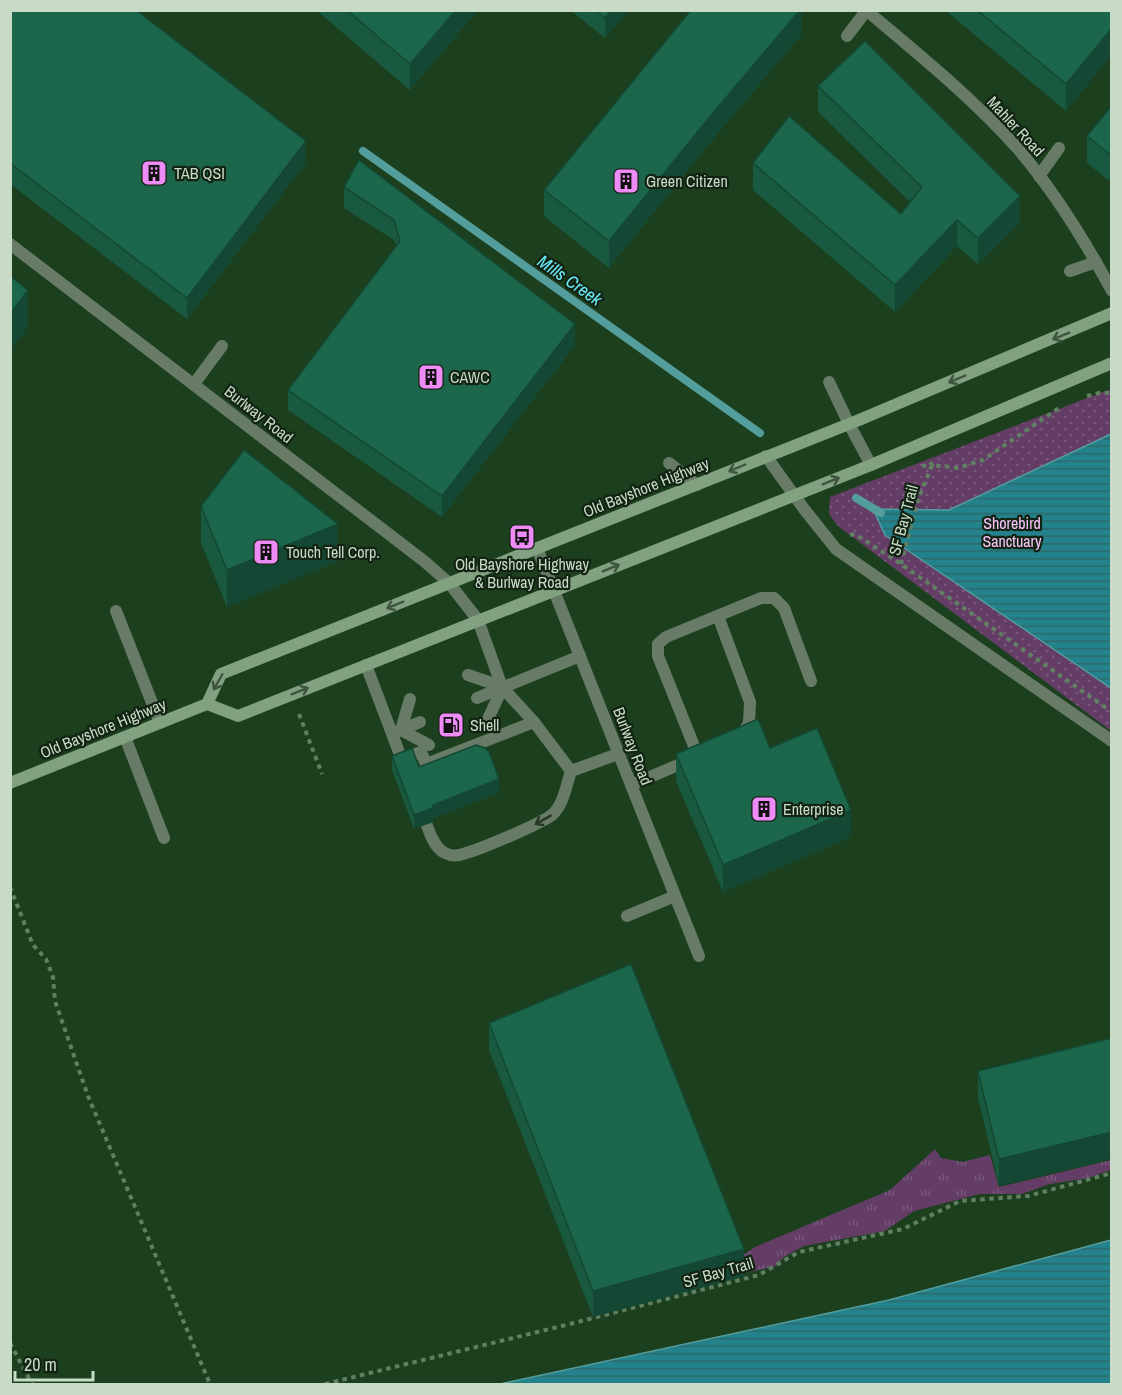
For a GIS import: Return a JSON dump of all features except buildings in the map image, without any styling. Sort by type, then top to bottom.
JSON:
[{"type":"main road","name":"Old Bayshore Highway","points":[[10,783],[207,704],[220,674],[849,424],[1112,313]]},
{"type":"main road","points":[[207,704],[238,716],[871,465],[1112,363]]},
{"type":"street","points":[[847,36],[866,11]]},
{"type":"street","name":"Mahler Road","points":[[866,11],[964,95],[1018,149],[1065,210],[1112,291]]},
{"type":"street","points":[[1039,176],[1059,148]]},
{"type":"street","name":"Burlway Road","points":[[10,244],[424,561],[449,583],[478,620],[503,687]]},
{"type":"street","points":[[1070,271],[1096,262]]},
{"type":"street","points":[[194,384],[222,346]]},
{"type":"street","points":[[829,382],[871,465]]},
{"type":"street","points":[[766,456],[836,549],[1112,741]]},
{"type":"street","points":[[669,463],[697,485]]},
{"type":"street","name":"Burlway Road","points":[[537,548],[699,957]]},
{"type":"street","points":[[631,785],[703,754],[656,650],[658,644],[666,637],[761,598],[774,598],[780,602],[811,681]]},
{"type":"street","points":[[116,611],[160,723]]},
{"type":"street","points":[[718,616],[750,702],[749,723],[744,733],[737,740],[727,744]]},
{"type":"street","points":[[477,698],[580,656]]},
{"type":"street","points":[[366,665],[397,732],[406,770],[420,752],[426,764],[534,722]]},
{"type":"street","points":[[468,675],[503,687],[534,722],[571,771]]},
{"type":"street","points":[[487,721],[503,687]]},
{"type":"street","points":[[397,732],[410,699]]},
{"type":"street","points":[[397,732],[420,722]]},
{"type":"street","points":[[397,732],[429,745]]},
{"type":"street","points":[[125,737],[164,838]]},
{"type":"street","points":[[571,771],[618,754]]},
{"type":"street","points":[[418,802],[434,843],[448,855],[457,855],[529,827],[551,815],[562,799],[571,771]]},
{"type":"street","points":[[627,916],[675,896]]},
{"type":"path","points":[[1078,399],[1099,393],[1112,393]]},
{"type":"path","name":"SF Bay Trail","points":[[1068,402],[984,460],[958,468],[932,465],[918,500],[901,564],[1112,711]]},
{"type":"path","points":[[848,536],[855,534],[901,564]]},
{"type":"path","points":[[299,714],[322,774]]},
{"type":"path","points":[[10,887],[33,945],[46,959],[53,977],[54,1001],[88,1095],[210,1384]]},
{"type":"path","name":"SF Bay Trail","points":[[325,1384],[759,1275],[799,1252],[903,1229],[960,1201],[1028,1196],[1112,1173]]},
{"type":"path","points":[[10,1343],[32,1384]]},
{"type":"green space","name":"Shorebird Sanctuary","points":[[1111,389],[1111,731],[838,526],[829,514],[830,497]]},
{"type":"green space","points":[[935,1149],[941,1158],[963,1162],[990,1155],[999,1187],[1111,1160],[1111,1170],[1088,1178],[1050,1184],[1022,1194],[980,1194],[914,1211],[885,1231],[804,1246],[784,1257],[776,1266],[746,1273],[742,1256],[755,1247],[890,1190]]},
{"type":"water","points":[[1111,434],[1111,688],[885,535],[873,509],[949,510]]},
{"type":"water","points":[[1111,1240],[1111,1384],[500,1384],[889,1300]]},
{"type":"waterway","name":"Mills Creek","points":[[363,151],[760,433]]},
{"type":"waterway","name":"Mills Creek","points":[[856,498],[881,513]]},
{"type":"place","name":"TAB QSI","points":[[154,173]]},
{"type":"place","name":"Green Citizen","points":[[626,181]]},
{"type":"place","name":"CAWC","points":[[431,377]]},
{"type":"place","name":"Old Bayshore Highway & Burlway Road","points":[[522,537]]},
{"type":"place","name":"Touch Tell Corp.","points":[[266,552]]},
{"type":"place","name":"Shell","points":[[451,725]]},
{"type":"place","name":"Enterprise","points":[[764,809]]}]
